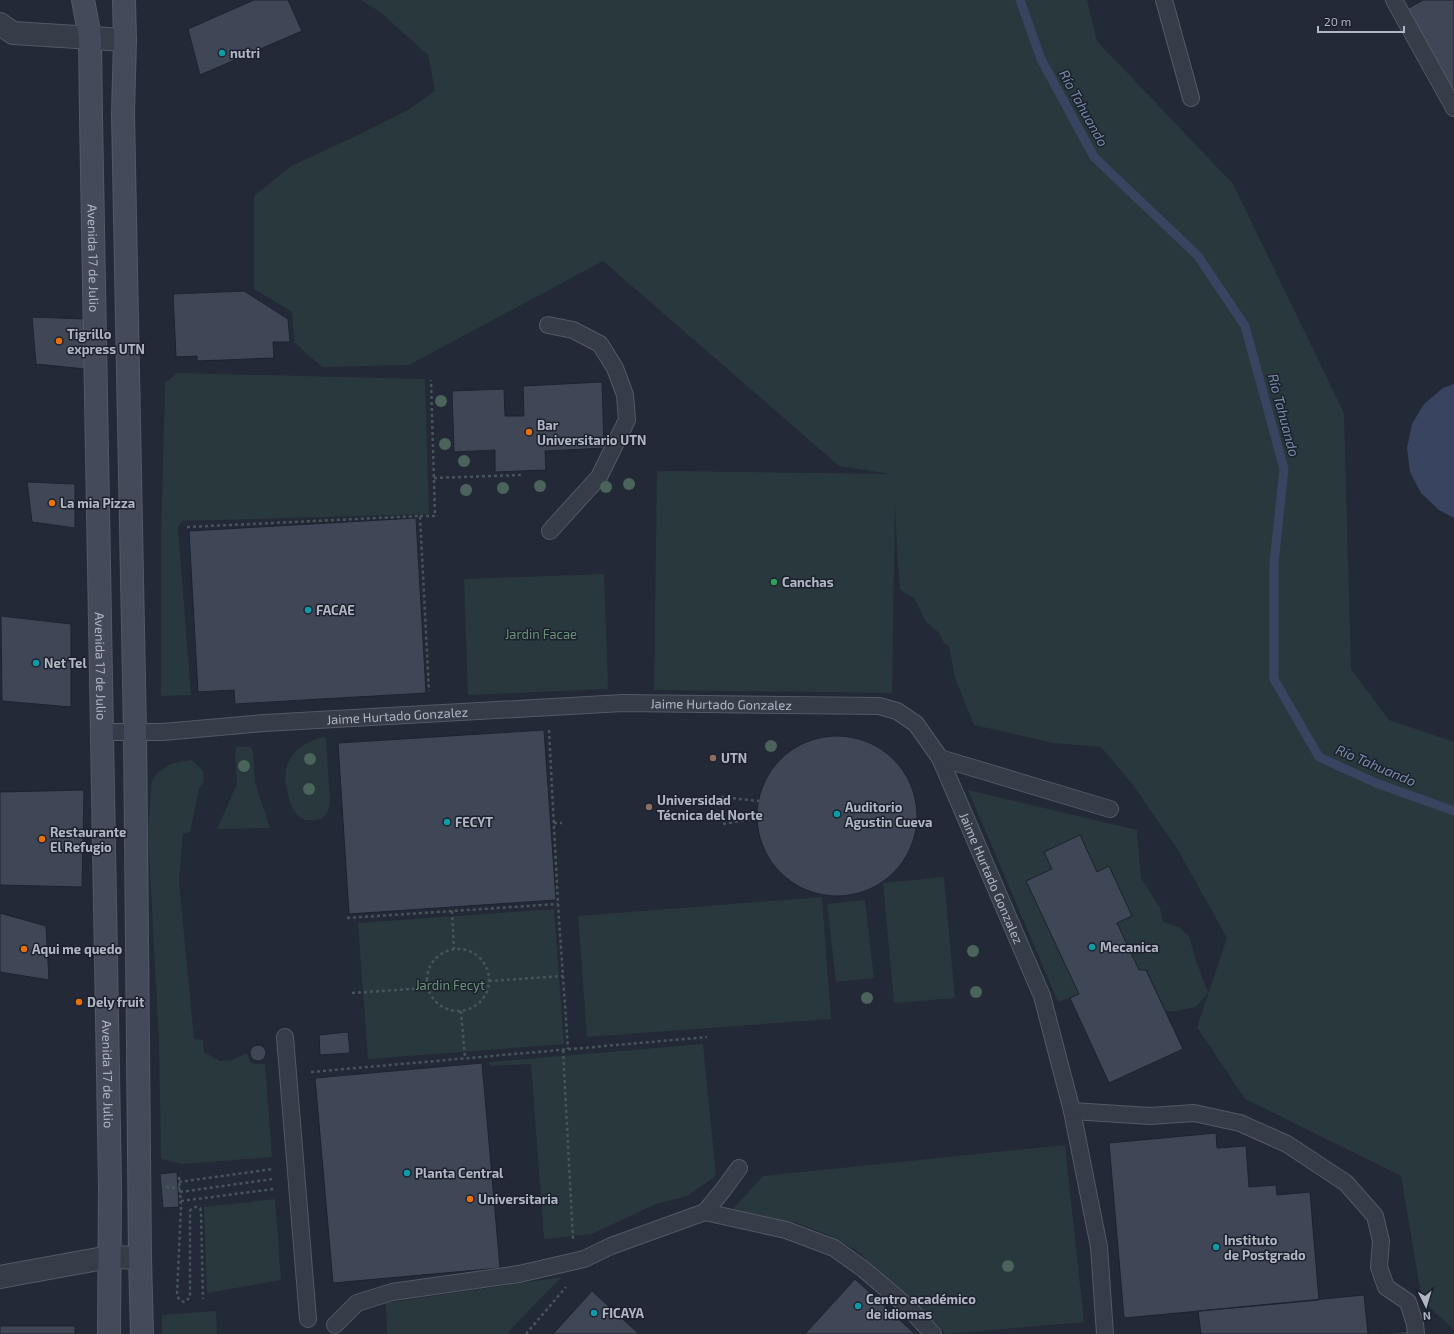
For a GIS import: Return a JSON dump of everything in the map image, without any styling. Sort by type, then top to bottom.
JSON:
[{"type":"main road","name":"Avenida 17 de Julio","points":[[83,0],[90,37],[110,1169],[109,1334]]},
{"type":"main road","points":[[124,0],[126,40],[123,121],[135,732],[142,1334]]},
{"type":"street","points":[[0,24],[13,32],[126,40]]},
{"type":"street","points":[[0,1277],[110,1257],[140,1258]]},
{"type":"lane","points":[[1164,0],[1191,98]]},
{"type":"lane","points":[[1394,0],[1454,108]]},
{"type":"lane","points":[[548,324],[573,330],[600,344],[615,368],[625,395],[627,420],[599,477],[550,531]]},
{"type":"lane","name":"Jaime Hurtado Gonzalez","points":[[103,732],[163,732],[264,723],[623,703],[742,703],[879,706],[897,711],[916,724],[940,758],[1042,996],[1072,1111],[1099,1247],[1105,1334]]},
{"type":"lane","points":[[940,758],[1110,809]]},
{"type":"lane","points":[[285,1038],[308,1319]]},
{"type":"lane","points":[[1072,1111],[1150,1116],[1194,1113],[1240,1123],[1287,1144],[1340,1178],[1375,1216],[1382,1241],[1379,1268],[1386,1287],[1408,1302],[1415,1324],[1416,1334]]},
{"type":"lane","points":[[335,1325],[345,1313],[357,1303],[392,1292],[520,1274],[584,1258],[611,1246],[705,1212],[739,1168]]},
{"type":"lane","points":[[705,1212],[786,1230],[834,1248],[862,1268],[908,1307],[933,1334]]},
{"type":"path","points":[[187,527],[435,516],[431,380]]},
{"type":"path","points":[[434,478],[521,475]]},
{"type":"path","points":[[420,516],[429,695]]},
{"type":"path","points":[[549,724],[558,904],[568,1049]]},
{"type":"path","points":[[721,797],[759,800]]},
{"type":"path","points":[[723,824],[757,818]]},
{"type":"path","points":[[554,823],[562,823]]},
{"type":"path","points":[[347,918],[558,904]]},
{"type":"path","points":[[452,911],[454,949]]},
{"type":"path","points":[[460,948],[479,956],[485,964],[489,981],[486,994],[479,1002],[471,1008],[461,1010],[451,1010],[441,1006],[433,1000],[426,988],[428,970],[433,961],[440,954],[450,949],[460,948]]},
{"type":"path","points":[[489,981],[563,976]]},
{"type":"path","points":[[352,993],[426,988]]},
{"type":"path","points":[[461,1010],[465,1058]]},
{"type":"path","points":[[310,1072],[707,1037]]},
{"type":"path","points":[[563,1050],[573,1240]]},
{"type":"path","points":[[179,1182],[277,1169]]},
{"type":"path","points":[[179,1177],[181,1201],[177,1294],[178,1299],[185,1302],[190,1297],[190,1211],[192,1208],[196,1207],[200,1208],[201,1211],[203,1299]]},
{"type":"path","points":[[180,1192],[278,1178]]},
{"type":"path","points":[[161,1187],[180,1188]]},
{"type":"path","points":[[181,1201],[278,1188]]},
{"type":"path","points":[[526,1334],[567,1287]]},
{"type":"green space","points":[[361,0],[1087,0],[1097,41],[1233,184],[1344,413],[1351,669],[1389,720],[1454,742],[1454,1330],[1422,1300],[1401,1176],[1245,1099],[1197,1027],[1227,938],[1178,850],[1133,785],[1101,747],[1053,743],[974,725],[955,678],[949,646],[944,643],[939,633],[926,622],[915,599],[900,590],[895,500],[892,693],[654,690],[657,471],[891,474],[839,466],[603,261],[409,365],[322,367],[295,343],[292,312],[254,289],[254,196],[291,166],[408,110],[435,91],[428,55],[380,12]]},
{"type":"green space","points":[[177,373],[425,379],[429,514],[182,521],[178,527],[191,695],[161,696],[161,542],[165,383]]},
{"type":"green space","name":"Jardin Facae","points":[[604,574],[608,689],[468,695],[464,579]]},
{"type":"green space","points":[[323,737],[326,738],[330,805],[326,814],[322,818],[317,820],[306,820],[295,812],[289,798],[285,774],[286,769],[295,752],[305,744]]},
{"type":"green space","points":[[240,746],[251,747],[253,753],[255,783],[270,828],[217,829],[237,784],[235,754],[236,748]]},
{"type":"green space","points":[[192,760],[203,771],[204,781],[199,789],[190,832],[183,834],[179,881],[194,1039],[203,1040],[204,1052],[219,1061],[232,1060],[247,1053],[250,1062],[254,1064],[265,1064],[272,1157],[182,1164],[161,1159],[159,1044],[148,830],[152,781],[157,773],[169,765],[177,762]]},
{"type":"green space","points":[[968,790],[1137,830],[1141,878],[1160,908],[1163,922],[1179,927],[1189,936],[1196,961],[1208,992],[1196,1007],[1176,1011],[1165,1011],[1147,970],[1139,970],[1117,923],[1132,916],[1109,866],[1097,872],[1080,835],[1044,852],[1052,869],[1026,881],[1079,994],[1058,1002]]},
{"type":"green space","points":[[944,877],[955,998],[894,1003],[883,883]]},
{"type":"green space","points":[[822,897],[831,1019],[587,1037],[578,916]]},
{"type":"green space","points":[[865,900],[874,978],[836,982],[827,904]]},
{"type":"green space","name":"Jardin Fecyt","points":[[554,909],[564,1044],[368,1059],[358,923]]},
{"type":"green space","points":[[703,1044],[716,1176],[687,1196],[656,1204],[592,1234],[544,1239],[531,1064],[490,1066],[489,1062]]},
{"type":"green space","points":[[1065,1145],[1084,1322],[946,1334],[921,1309],[856,1250],[826,1234],[797,1223],[731,1211],[763,1176]]},
{"type":"green space","points":[[275,1199],[281,1280],[207,1293],[204,1207]]},
{"type":"green space","points":[[562,1277],[511,1329],[508,1334],[387,1334],[386,1303]]},
{"type":"green space","points":[[216,1311],[217,1334],[162,1334],[162,1315]]},
{"type":"water","points":[[1454,384],[1454,518],[1439,510],[1421,493],[1410,472],[1407,448],[1412,424],[1424,404],[1443,388]]},
{"type":"building","name":"nutri","points":[[254,0],[288,0],[302,31],[200,75],[188,29]]},
{"type":"building","points":[[1423,0],[1454,0],[1454,95],[1407,9]]},
{"type":"building","points":[[244,291],[288,319],[290,342],[273,342],[274,358],[197,361],[197,356],[176,357],[173,294]]},
{"type":"building","name":"Tigrillo express UTN","points":[[32,317],[84,319],[85,369],[36,364]]},
{"type":"building","name":"Bar Universitario UTN","points":[[602,382],[604,448],[545,451],[546,470],[495,472],[495,450],[454,452],[452,391],[504,389],[505,416],[524,416],[523,386]]},
{"type":"building","name":"La mia Pizza","points":[[27,482],[75,484],[75,528],[32,522]]},
{"type":"building","name":"FACAE","points":[[416,518],[426,693],[235,704],[234,690],[198,692],[189,531]]},
{"type":"building","name":"Net Tel","points":[[1,616],[71,624],[71,707],[2,701]]},
{"type":"building","name":"FECYT","points":[[544,730],[556,900],[349,914],[338,743]]},
{"type":"building","name":"Auditorio Agustin Cueva","points":[[837,736],[867,742],[888,754],[899,765],[911,786],[917,816],[911,846],[899,867],[888,878],[867,890],[837,896],[807,890],[786,878],[775,867],[763,846],[757,816],[763,786],[775,765],[786,754],[807,742]]},
{"type":"building","name":"Restaurante El Refugio","points":[[84,790],[82,887],[0,885],[0,792]]},
{"type":"building","name":"Mecanica","points":[[1080,835],[1097,872],[1109,866],[1132,916],[1117,923],[1139,970],[1146,970],[1183,1049],[1109,1083],[1070,998],[1079,994],[1026,881],[1052,869],[1044,852]]},
{"type":"building","name":"Aqui me quedo","points":[[0,913],[46,926],[49,980],[0,972]]},
{"type":"building","points":[[348,1032],[350,1053],[320,1055],[319,1035]]},
{"type":"building","points":[[258,1045],[264,1047],[266,1053],[264,1059],[258,1061],[252,1059],[250,1053],[252,1047]]},
{"type":"building","name":"Planta Central","points":[[482,1063],[500,1268],[333,1283],[315,1078]]},
{"type":"building","name":"Instituto de Postgrado","points":[[1216,1133],[1217,1148],[1246,1146],[1249,1187],[1276,1185],[1277,1195],[1310,1192],[1319,1300],[1124,1318],[1109,1143]]},
{"type":"building","points":[[177,1172],[179,1207],[163,1208],[160,1174]]},
{"type":"building","name":"Centro académico de idiomas","points":[[855,1279],[915,1334],[805,1334]]},
{"type":"building","name":"FICAYA","points":[[592,1291],[639,1334],[553,1334]]},
{"type":"building","points":[[1364,1295],[1368,1334],[1201,1334],[1198,1311]]},
{"type":"building","points":[[0,1326],[75,1326],[75,1334],[0,1334]]},
{"type":"building","points":[[1411,1331],[1411,1334],[1379,1334]]},
{"type":"waterway","name":"Río Tahuando","points":[[1020,0],[1041,59],[1094,157],[1198,256],[1245,326],[1284,469],[1274,563],[1274,679],[1319,757],[1376,783],[1454,811]]},
{"type":"place","name":"nutri","points":[[222,53]]},
{"type":"place","name":"Tigrillo express UTN","points":[[59,341]]},
{"type":"place","name":"Bar Universitario UTN","points":[[529,432]]},
{"type":"place","name":"La mia Pizza","points":[[52,503]]},
{"type":"place","name":"Canchas","points":[[774,582]]},
{"type":"place","name":"FACAE","points":[[308,610]]},
{"type":"place","name":"Net Tel","points":[[36,663]]},
{"type":"place","name":"UTN","points":[[713,758]]},
{"type":"place","name":"Universidad Técnica del Norte","points":[[649,807]]},
{"type":"place","name":"Auditorio Agustin Cueva","points":[[837,814]]},
{"type":"place","name":"FECYT","points":[[447,822]]},
{"type":"place","name":"Restaurante El Refugio","points":[[42,839]]},
{"type":"place","name":"Mecanica","points":[[1092,947]]},
{"type":"place","name":"Aqui me quedo","points":[[24,949]]},
{"type":"place","name":"Dely fruit","points":[[79,1002]]},
{"type":"place","name":"Planta Central","points":[[407,1173]]},
{"type":"place","name":"Universitaria","points":[[470,1199]]},
{"type":"place","name":"Instituto de Postgrado","points":[[1216,1247]]},
{"type":"place","name":"Centro académico de idiomas","points":[[858,1306]]},
{"type":"place","name":"FICAYA","points":[[594,1313]]}]
